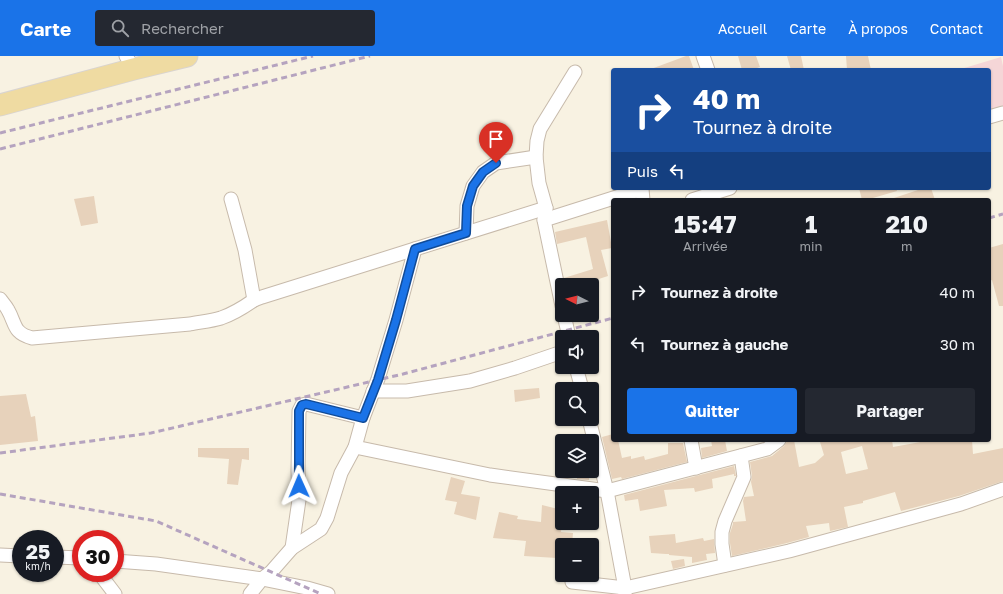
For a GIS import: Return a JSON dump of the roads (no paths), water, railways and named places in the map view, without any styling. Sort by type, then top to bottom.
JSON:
[{"type":"main road","points":[[0,105],[130,62],[187,56]]},
{"type":"street","points":[[703,56],[707,68]]},
{"type":"street","points":[[557,278],[539,183],[536,157],[537,140],[540,129],[575,72]]},
{"type":"street","points":[[991,116],[1003,112]]},
{"type":"street","points":[[466,233],[467,206],[473,186],[483,172],[496,163],[536,157]]},
{"type":"street","points":[[0,299],[8,309],[17,330],[24,336],[32,338],[196,323],[222,318],[254,300],[466,233],[638,190]]},
{"type":"street","points":[[698,198],[724,190]]},
{"type":"street","points":[[231,199],[244,250],[254,300]]},
{"type":"street","points":[[252,593],[292,548],[321,529],[327,518],[341,473],[355,447],[363,418],[378,380],[415,249]]},
{"type":"street","points":[[373,391],[407,391],[470,381],[555,354]]},
{"type":"street","points":[[292,548],[299,500],[299,411],[302,405],[306,404],[363,418]]},
{"type":"street","points":[[591,426],[607,491],[625,591]]},
{"type":"street","points":[[691,442],[696,468]]},
{"type":"street","points":[[355,447],[490,475],[607,491],[767,449],[776,442]]},
{"type":"street","points":[[725,565],[722,532],[725,521],[744,477],[741,456]]},
{"type":"street","points":[[572,582],[625,591],[725,565],[789,551],[954,506],[1003,489]]},
{"type":"street","points":[[0,555],[12,556]]},
{"type":"street","points":[[124,562],[156,564],[262,580],[307,588],[328,594]]},
{"type":"street","points":[[106,582],[115,594]]},
{"type":"railway","points":[[0,133],[313,56]]},
{"type":"railway","points":[[0,149],[370,56]]},
{"type":"railway","points":[[991,217],[1003,214]]},
{"type":"railway","points":[[0,453],[151,433],[403,374],[611,319]]},
{"type":"railway","points":[[0,494],[156,521],[321,594]]}]
